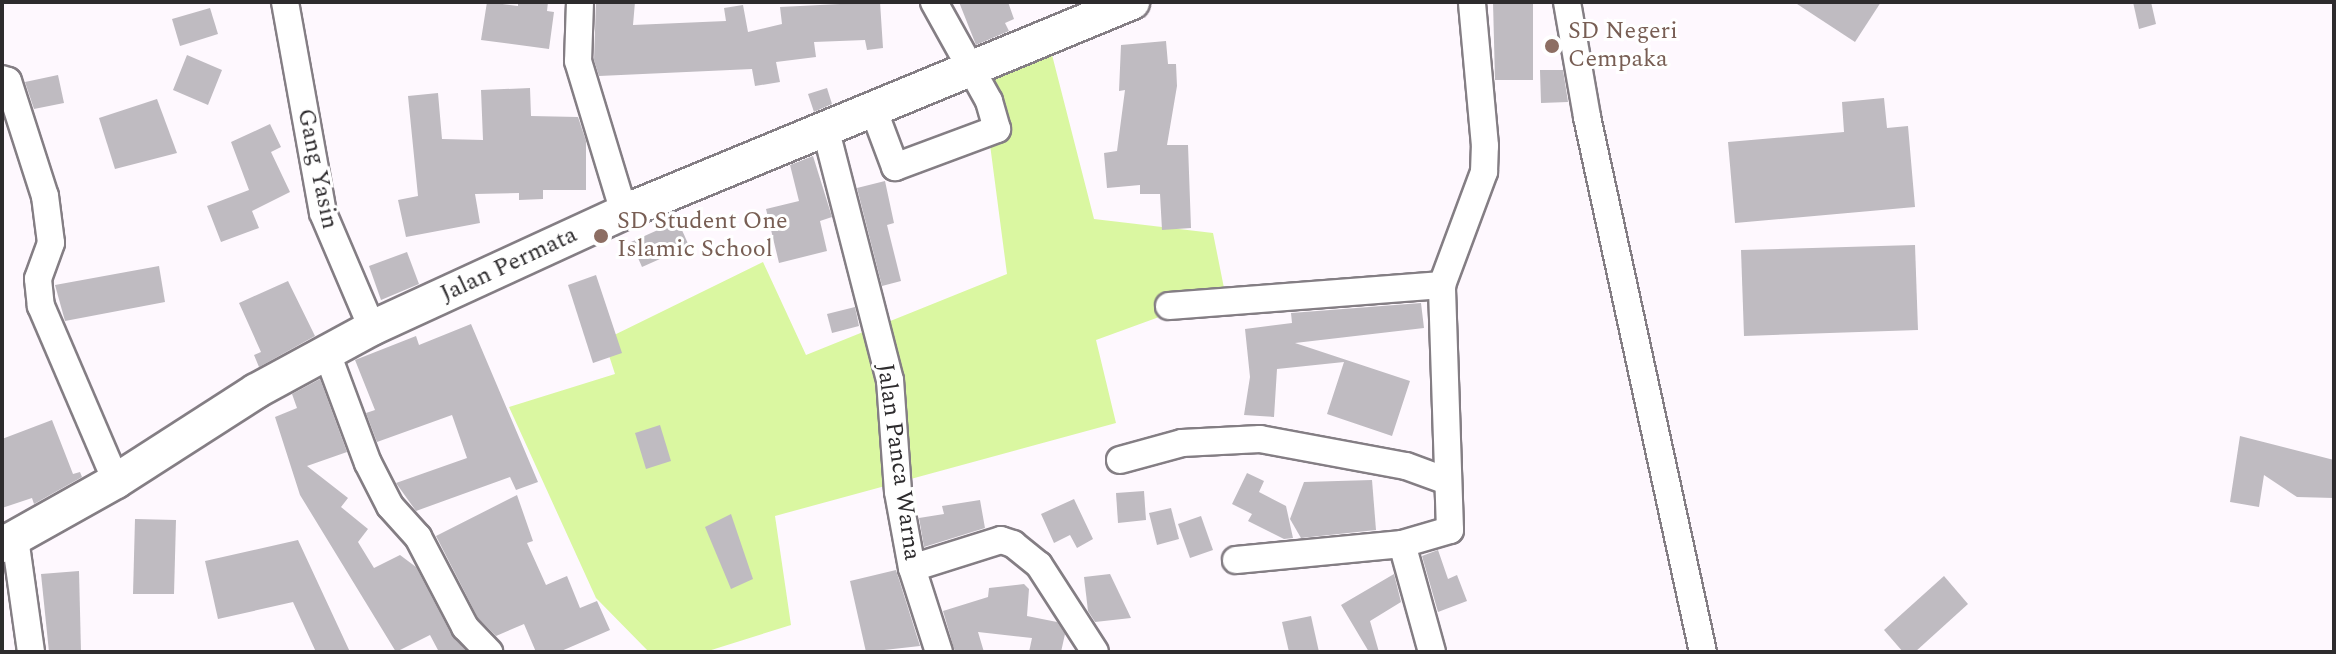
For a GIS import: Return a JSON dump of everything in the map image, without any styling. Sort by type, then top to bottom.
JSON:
[{"type":"main road","name":"Jalan Permata","points":[[9,542],[116,481],[256,391],[372,328],[624,212],[1132,2]]},
{"type":"street","name":"Gang Yasin","points":[[285,2],[323,213],[372,328]]},
{"type":"street","points":[[580,2],[578,61],[624,212]]},
{"type":"street","points":[[874,111],[895,167],[995,131],[998,124],[989,101],[969,70],[934,2]]},
{"type":"street","points":[[1236,560],[1402,544],[1450,530],[1442,285],[1484,172],[1472,2]]},
{"type":"street","points":[[1567,2],[1703,652]]},
{"type":"street","points":[[2,79],[8,81],[45,196],[51,243],[38,279],[41,306],[116,481]]},
{"type":"street","name":"Jalan Panca Warna","points":[[826,131],[890,380],[898,492],[912,568],[939,652]]},
{"type":"street","points":[[1169,306],[1442,285]]},
{"type":"street","points":[[327,353],[368,463],[390,506],[418,537],[465,627],[489,652]]},
{"type":"street","points":[[1120,460],[1182,443],[1260,439],[1406,466],[1447,481]]},
{"type":"street","points":[[912,568],[1001,540],[1013,544],[1039,565],[1095,652]]},
{"type":"street","points":[[9,542],[31,652]]},
{"type":"street","points":[[1402,544],[1432,652]]},
{"type":"green space","points":[[1050,47],[1094,219],[1213,233],[1225,293],[1096,340],[1116,423],[775,516],[791,625],[705,652],[649,652],[596,598],[509,407],[615,374],[604,340],[763,262],[806,355],[1007,274],[981,76]]},
{"type":"building","points":[[487,2],[518,6],[518,2],[548,2],[547,11],[554,12],[549,49],[481,40]]},
{"type":"building","points":[[596,2],[635,2],[633,25],[726,21],[724,8],[743,5],[748,32],[782,24],[780,7],[880,2],[883,48],[867,50],[865,40],[814,42],[816,57],[776,62],[780,82],[755,86],[752,69],[599,76],[594,60]]},
{"type":"building","points":[[959,2],[1008,2],[1014,19],[1005,23],[1009,31],[976,45]]},
{"type":"building","points":[[1493,2],[1533,2],[1533,80],[1495,80]]},
{"type":"building","points":[[1794,2],[1881,2],[1855,42]]},
{"type":"building","points":[[2133,2],[2151,2],[2156,24],[2139,29]]},
{"type":"building","points":[[210,8],[218,34],[180,46],[172,19]]},
{"type":"building","points":[[1166,41],[1168,64],[1176,64],[1177,86],[1167,145],[1188,145],[1191,228],[1162,230],[1160,194],[1140,194],[1140,185],[1107,188],[1104,153],[1117,151],[1125,90],[1119,91],[1121,45]]},
{"type":"building","points":[[187,55],[222,70],[208,105],[173,90]]},
{"type":"building","points":[[1540,70],[1563,70],[1568,102],[1541,103]]},
{"type":"building","points":[[58,75],[64,103],[34,109],[25,82]]},
{"type":"building","points":[[530,88],[531,116],[578,117],[586,141],[586,190],[543,190],[543,199],[519,200],[519,193],[475,194],[480,223],[406,237],[398,200],[418,196],[408,96],[438,93],[442,139],[483,140],[481,90]]},
{"type":"building","points":[[827,88],[832,104],[814,112],[808,94]]},
{"type":"building","points":[[1884,98],[1887,128],[1908,126],[1915,207],[1735,223],[1728,142],[1844,132],[1842,102]]},
{"type":"building","points":[[157,99],[177,153],[115,169],[99,118]]},
{"type":"building","points":[[270,124],[281,147],[271,152],[290,192],[252,211],[259,228],[221,242],[207,206],[249,190],[231,142]]},
{"type":"building","points":[[813,156],[832,217],[820,221],[827,251],[779,263],[766,209],[799,201],[790,165]]},
{"type":"building","points":[[885,181],[894,223],[887,225],[901,281],[882,286],[857,188]]},
{"type":"building","points":[[678,221],[689,246],[642,267],[631,242]]},
{"type":"building","points":[[1915,245],[1918,330],[1744,336],[1741,250]]},
{"type":"building","points":[[407,252],[419,284],[381,300],[369,266]]},
{"type":"building","points":[[159,266],[165,302],[65,321],[55,285]]},
{"type":"building","points":[[596,275],[622,353],[593,363],[568,285]]},
{"type":"building","points":[[288,281],[315,336],[259,367],[254,355],[261,352],[239,303]]},
{"type":"building","points":[[1421,303],[1424,328],[1295,343],[1410,381],[1392,436],[1327,414],[1344,362],[1277,369],[1274,417],[1244,415],[1250,377],[1245,329],[1292,323],[1291,313]]},
{"type":"building","points":[[855,307],[859,326],[832,333],[827,314]]},
{"type":"building","points":[[471,324],[538,482],[516,490],[510,477],[416,511],[396,483],[467,458],[452,415],[377,442],[366,413],[375,410],[355,360],[416,336],[419,345]]},
{"type":"building","points":[[320,379],[347,452],[307,466],[348,498],[341,507],[368,529],[358,542],[374,568],[400,555],[416,567],[451,634],[467,652],[439,652],[430,635],[396,652],[300,495],[275,417],[297,408],[292,394]]},
{"type":"building","points":[[52,420],[73,474],[80,472],[82,477],[34,504],[32,498],[2,508],[2,439]]},
{"type":"building","points":[[660,425],[671,461],[646,469],[635,433]]},
{"type":"building","points":[[2240,436],[2334,460],[2334,498],[2297,497],[2264,475],[2259,507],[2230,502]]},
{"type":"building","points":[[1247,473],[1264,481],[1259,492],[1286,506],[1293,538],[1284,539],[1248,521],[1252,514],[1232,504]]},
{"type":"building","points":[[1372,480],[1376,530],[1301,538],[1290,519],[1304,482]]},
{"type":"building","points":[[1144,491],[1146,520],[1118,523],[1116,493]]},
{"type":"building","points":[[517,495],[533,541],[527,543],[546,585],[567,576],[580,608],[597,601],[610,630],[559,652],[536,652],[524,624],[496,636],[478,618],[436,536]]},
{"type":"building","points":[[1074,499],[1093,539],[1077,548],[1070,535],[1054,543],[1041,514]]},
{"type":"building","points":[[980,500],[985,528],[924,547],[919,518],[944,514],[942,506]]},
{"type":"building","points":[[1171,508],[1179,539],[1157,545],[1149,513]]},
{"type":"building","points":[[731,514],[753,579],[731,589],[705,527]]},
{"type":"building","points":[[1201,516],[1213,550],[1190,558],[1178,524]]},
{"type":"building","points":[[135,519],[176,520],[174,594],[133,594]]},
{"type":"building","points":[[298,540],[350,652],[316,652],[293,602],[218,619],[205,561]]},
{"type":"building","points":[[1438,550],[1448,579],[1457,575],[1467,601],[1438,612],[1422,556]]},
{"type":"building","points":[[896,570],[920,646],[866,652],[850,581]]},
{"type":"building","points":[[79,571],[81,652],[49,652],[41,574]]},
{"type":"building","points":[[1110,574],[1131,618],[1095,622],[1088,611],[1084,577]]},
{"type":"building","points":[[1394,574],[1401,602],[1370,621],[1379,652],[1369,652],[1341,605]]},
{"type":"building","points":[[1944,576],[1968,604],[1915,652],[1903,652],[1884,630]]},
{"type":"building","points":[[1024,584],[1029,589],[1027,616],[1057,622],[1065,634],[1061,652],[1029,652],[1032,638],[978,632],[984,652],[955,652],[943,611],[988,597],[989,588]]},
{"type":"building","points":[[1311,616],[1319,652],[1289,652],[1282,622]]},
{"type":"place","name":"SD Negeri Cempaka","points":[[1552,46]]},
{"type":"place","name":"SD Student One Islamic School","points":[[601,236]]}]
